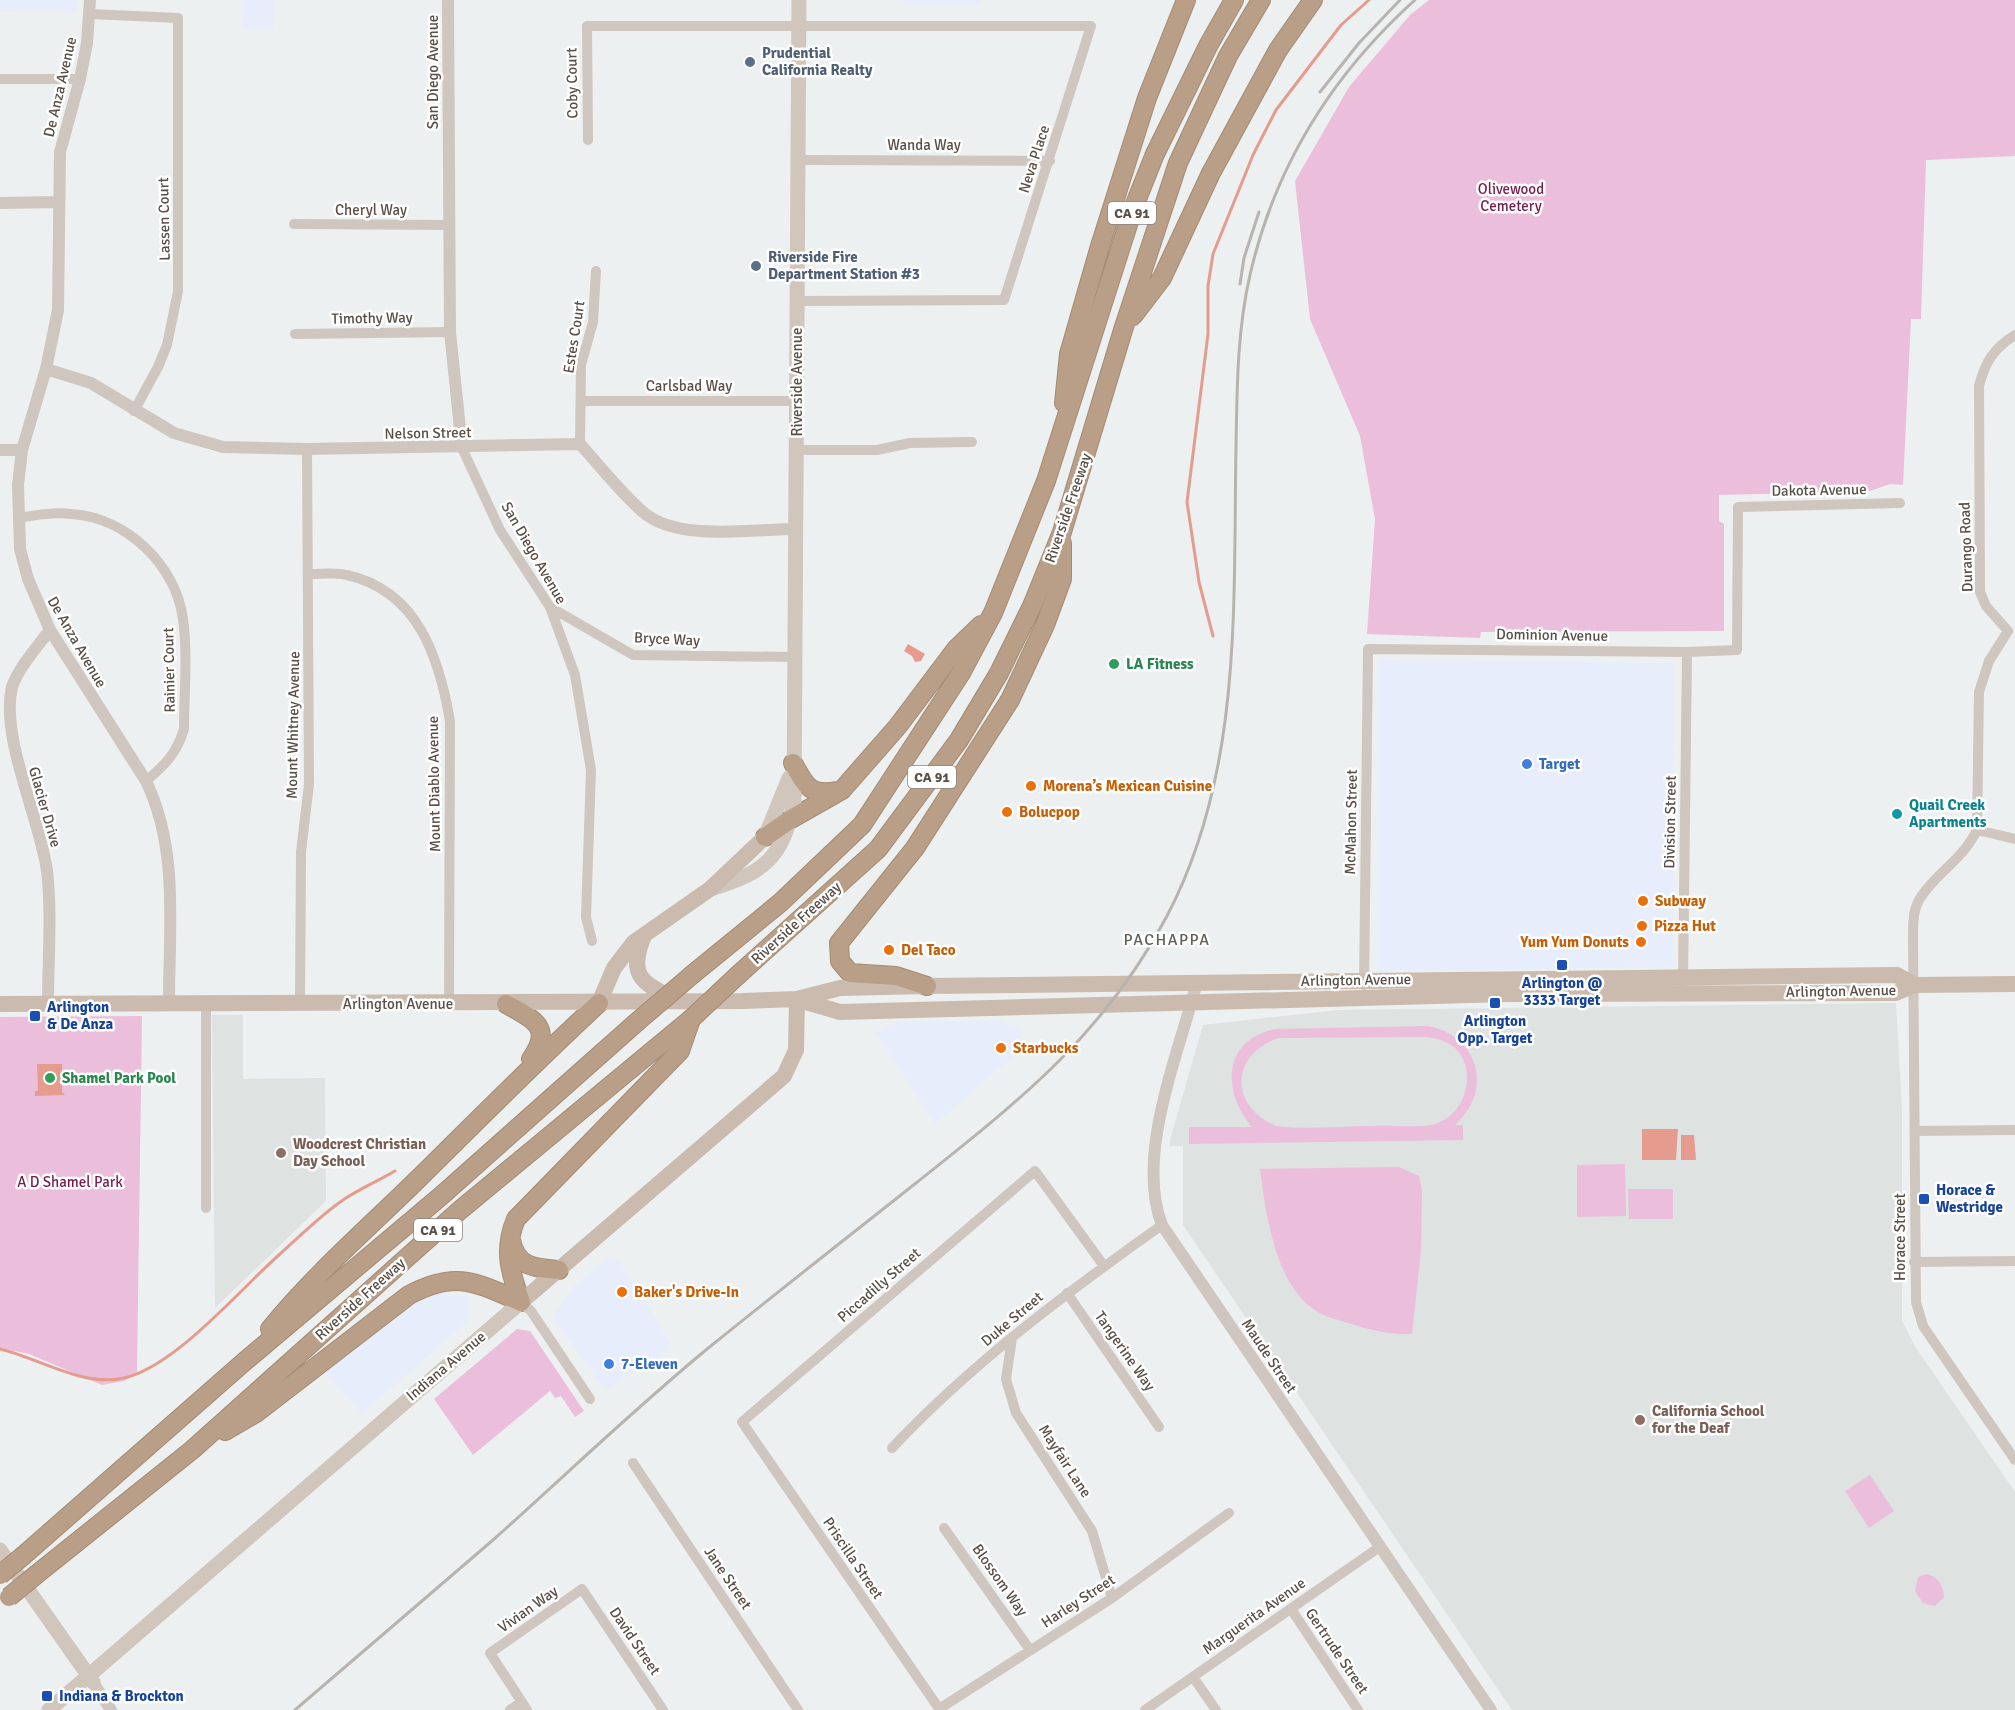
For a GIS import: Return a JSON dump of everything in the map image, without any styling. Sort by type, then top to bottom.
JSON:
[{"type":"highway","points":[[1061,437],[1069,354],[1147,98],[1186,0]]},
{"type":"highway","name":"Riverside Freeway","points":[[0,1575],[244,1362],[441,1196],[693,974],[780,903],[862,825],[955,683],[993,613],[1061,437],[1133,209],[1155,154],[1208,46],[1234,0]]},
{"type":"highway","name":"Riverside Freeway","points":[[5,1601],[192,1450],[459,1211],[691,1019],[878,849],[959,740],[1013,645],[1062,532],[1123,330],[1178,163],[1228,56],[1261,0]]},
{"type":"highway","points":[[1123,330],[1162,278],[1222,152],[1278,51],[1313,0]]},
{"type":"highway","points":[[927,986],[896,976],[850,973],[840,961],[839,943],[915,848],[1010,700],[1045,625],[1062,579],[1062,532]]},
{"type":"highway","points":[[765,837],[791,819],[842,790],[912,708],[956,650],[993,613]]},
{"type":"highway","points":[[793,763],[811,790],[822,794],[842,790]]},
{"type":"highway","points":[[244,1362],[297,1296],[450,1148],[514,1081],[599,1003]]},
{"type":"highway","points":[[506,1004],[535,1021],[541,1029],[542,1037],[541,1045],[514,1081]]},
{"type":"highway","points":[[521,1302],[509,1270],[510,1234],[516,1219],[680,1051],[691,1019]]},
{"type":"highway","points":[[510,1234],[515,1254],[524,1263],[541,1269],[559,1270]]},
{"type":"highway","points":[[192,1450],[256,1413],[409,1294],[425,1286],[450,1279],[464,1281],[521,1302]]},
{"type":"main road","name":"Riverside Avenue","points":[[710,889],[740,878],[770,860],[781,846],[791,819],[795,783],[793,763],[799,0]]},
{"type":"main road","name":"Riverside Avenue","points":[[599,1003],[621,957],[644,936],[710,889],[765,837],[780,807],[793,763]]},
{"type":"main road","points":[[644,936],[637,953],[636,965],[640,978],[652,988],[678,1001]]},
{"type":"main road","name":"Arlington Avenue","points":[[797,999],[840,1012],[1191,1004],[1898,975],[1914,985],[2015,984]]},
{"type":"main road","name":"Arlington Avenue","points":[[0,1004],[599,1003],[797,999],[840,988],[1364,979],[1683,984]]},
{"type":"main road","name":"Indiana Avenue","points":[[49,1710],[92,1680],[521,1302],[784,1076],[796,1050],[797,999]]},
{"type":"main road","points":[[0,1550],[92,1680]]},
{"type":"street","name":"De Anza Avenue","points":[[90,0],[80,79],[63,134],[59,202],[58,310],[45,369],[22,450],[18,518],[21,549],[28,579],[50,630],[146,781],[156,801],[165,832],[169,869],[169,1002]]},
{"type":"street","name":"San Diego Avenue","points":[[448,0],[450,332],[462,447],[500,530],[550,607],[575,675],[591,770],[586,917],[592,941]]},
{"type":"street","name":"Lassen Court","points":[[90,14],[181,15],[178,291],[167,345],[134,411]]},
{"type":"street","name":"Neva Place","points":[[798,25],[1091,26],[1004,300],[798,301]]},
{"type":"street","name":"Coby Court","points":[[588,140],[587,26],[798,25]]},
{"type":"street","points":[[0,79],[80,79]]},
{"type":"street","name":"Wanda Way","points":[[798,160],[1050,161]]},
{"type":"street","points":[[0,203],[59,202]]},
{"type":"street","name":"Cheryl Way","points":[[294,224],[448,225]]},
{"type":"street","name":"Estes Court","points":[[580,444],[581,365],[593,322],[596,270]]},
{"type":"street","name":"Timothy Way","points":[[295,334],[450,332]]},
{"type":"street","name":"Durango Road","points":[[1914,985],[1914,917],[1919,900],[1968,849],[1977,830],[1980,692],[1989,661],[2012,629],[1986,606],[1980,592],[1979,386],[1983,369],[1997,346],[2015,335]]},
{"type":"street","name":"Nelson Street","points":[[45,369],[91,383],[157,425],[195,441],[223,447],[307,449],[580,444]]},
{"type":"street","name":"Carlsbad Way","points":[[581,401],[796,401]]},
{"type":"street","points":[[797,450],[878,450],[910,443],[972,442]]},
{"type":"street","points":[[580,444],[644,513],[666,525],[691,531],[796,529]]},
{"type":"street","name":"Mount Whitney Avenue","points":[[300,1002],[301,852],[309,784],[307,449]]},
{"type":"street","points":[[0,450],[22,450]]},
{"type":"street","name":"Dakota Avenue","points":[[1737,650],[1738,507],[1900,503]]},
{"type":"street","name":"Rainier Court","points":[[18,518],[73,514],[99,519],[148,548],[162,566],[183,616],[184,729],[179,746],[169,761],[146,781]]},
{"type":"street","name":"Mount Diablo Avenue","points":[[309,574],[344,574],[368,581],[389,592],[409,613],[431,645],[443,680],[450,721],[449,1004]]},
{"type":"street","name":"Bryce Way","points":[[550,607],[633,655],[794,657]]},
{"type":"street","name":"Glacier Drive","points":[[48,1004],[47,871],[17,763],[10,710],[12,687],[50,630]]},
{"type":"street","name":"Dominion Avenue","points":[[1368,649],[1687,652],[1737,650]]},
{"type":"street","name":"McMahon Street","points":[[1364,997],[1368,649]]},
{"type":"street","name":"Division Street","points":[[1683,984],[1687,652]]},
{"type":"street","points":[[1977,830],[2015,839]]},
{"type":"street","name":"Maude Street","points":[[1197,982],[1156,1137],[1153,1188],[1155,1208],[1162,1225],[1491,1710]]},
{"type":"street","name":"Horace Street","points":[[1914,985],[1916,1302],[1923,1326],[2015,1460]]},
{"type":"street","points":[[206,1002],[206,1208]]},
{"type":"street","points":[[1916,1131],[2015,1130]]},
{"type":"street","name":"Piccadilly Street","points":[[742,1422],[1035,1171],[1104,1266]]},
{"type":"street","name":"Duke Street","points":[[892,1448],[934,1404],[1012,1338],[1067,1293],[1162,1225]]},
{"type":"street","points":[[1914,1262],[2015,1261]]},
{"type":"street","name":"Tangerine Way","points":[[1067,1293],[1159,1427]]},
{"type":"street","points":[[521,1302],[531,1311],[590,1399]]},
{"type":"street","name":"Mayfair Lane","points":[[1012,1338],[1006,1379],[1016,1413],[1092,1531],[1112,1598]]},
{"type":"street","name":"Priscilla Street","points":[[742,1422],[940,1710]]},
{"type":"street","name":"Jane Street","points":[[633,1463],[798,1710]]},
{"type":"street","name":"Harley Street","points":[[940,1710],[1112,1598],[1229,1513]]},
{"type":"street","name":"Blossom Way","points":[[945,1528],[1030,1650]]},
{"type":"street","name":"Marguerita Avenue","points":[[1145,1710],[1380,1546]]},
{"type":"street","name":"Vivian Way","points":[[524,1706],[490,1653],[582,1589]]},
{"type":"street","name":"David Street","points":[[582,1589],[663,1710]]},
{"type":"street","name":"Gertrude Street","points":[[1291,1610],[1358,1710]]},
{"type":"street","points":[[1193,1677],[1216,1710]]},
{"type":"street","points":[[92,1680],[111,1710]]},
{"type":"street","points":[[510,1710],[524,1706]]},
{"type":"shaded area","points":[[0,0],[77,0],[77,11],[0,12]]},
{"type":"shaded area","points":[[242,0],[274,0],[274,29],[243,29]]},
{"type":"shaded area","points":[[904,0],[979,0],[979,5],[904,5]]},
{"type":"shaded area","points":[[908,644],[925,654],[921,661],[915,662],[912,656],[904,651]]},
{"type":"shaded area","points":[[1378,660],[1674,663],[1673,967],[1378,971]]},
{"type":"shaded area","name":"California School for the Deaf","points":[[1896,1003],[1902,1110],[1902,1321],[1916,1348],[2015,1492],[2015,1710],[1512,1710],[1183,1225],[1183,1146],[1170,1146],[1170,1140],[1203,1025],[1338,1010]]},
{"type":"shaded area","points":[[212,1015],[243,1015],[243,1079],[325,1078],[326,1201],[215,1308]]},
{"type":"shaded area","points":[[999,1020],[1022,1029],[1022,1049],[935,1124],[876,1033],[898,1021]]},
{"type":"shaded area","name":"Shamel Park Pool","points":[[37,1064],[62,1064],[62,1092],[65,1095],[35,1096],[35,1091],[38,1091]]},
{"type":"shaded area","points":[[1642,1129],[1678,1129],[1676,1160],[1642,1160]]},
{"type":"shaded area","points":[[1681,1135],[1694,1135],[1696,1160],[1681,1160]]},
{"type":"shaded area","points":[[617,1259],[636,1285],[672,1347],[661,1357],[605,1390],[554,1319],[556,1311],[574,1286],[605,1260]]},
{"type":"shaded area","points":[[428,1293],[471,1297],[468,1321],[362,1414],[323,1372],[357,1343]]},
{"type":"green space","name":"Olivewood Cemetery","points":[[1429,0],[2015,0],[2015,156],[1926,160],[1921,319],[1911,319],[1903,485],[1890,484],[1870,491],[1719,495],[1719,521],[1724,524],[1724,631],[1481,632],[1480,638],[1367,634],[1375,519],[1360,436],[1310,319],[1295,181],[1349,87],[1410,15]]},
{"type":"green space","name":"A D Shamel Park","points":[[142,1016],[137,1372],[124,1381],[102,1385],[29,1354],[0,1348],[0,1017]]},
{"type":"green space","points":[[1428,1026],[1445,1032],[1459,1041],[1469,1052],[1475,1066],[1477,1081],[1474,1096],[1467,1111],[1455,1125],[1463,1125],[1463,1140],[1189,1144],[1189,1127],[1252,1127],[1235,1098],[1232,1069],[1237,1055],[1245,1044],[1258,1035],[1275,1029]],"holes":[[[1427,1037],[1446,1042],[1456,1049],[1463,1059],[1467,1082],[1459,1105],[1452,1114],[1431,1125],[1312,1128],[1276,1126],[1261,1117],[1250,1106],[1243,1094],[1241,1081],[1244,1068],[1251,1056],[1262,1046],[1278,1038]]]},
{"type":"green space","points":[[1625,1164],[1626,1216],[1577,1217],[1577,1165]]},
{"type":"green space","points":[[1399,1167],[1419,1176],[1422,1191],[1421,1250],[1412,1334],[1380,1332],[1337,1320],[1318,1312],[1303,1301],[1282,1268],[1275,1248],[1260,1169]]},
{"type":"green space","points":[[1628,1189],[1673,1189],[1673,1219],[1629,1219]]},
{"type":"green space","points":[[517,1329],[530,1331],[584,1411],[575,1417],[561,1396],[555,1398],[550,1391],[473,1455],[434,1399]]},
{"type":"green space","points":[[1870,1475],[1894,1511],[1869,1528],[1845,1491]]},
{"type":"green space","points":[[1927,1574],[1940,1582],[1943,1589],[1944,1597],[1935,1606],[1923,1603],[1915,1591],[1918,1577]]},
{"type":"waterway","points":[[1213,636],[1199,582],[1187,502],[1208,334],[1208,286],[1213,254],[1253,155],[1276,110],[1341,25],[1369,0]]},
{"type":"waterway","points":[[0,1349],[89,1378],[119,1379],[139,1373],[183,1345],[327,1212],[349,1196],[395,1171]]},
{"type":"railway","points":[[1320,92],[1359,43],[1400,0]]},
{"type":"railway","points":[[295,1710],[493,1540],[684,1369],[954,1153],[1024,1094],[1087,1031],[1116,996],[1142,958],[1167,916],[1192,861],[1209,804],[1221,746],[1229,687],[1233,627],[1238,361],[1246,296],[1261,235],[1275,196],[1311,124],[1358,59],[1415,0]]},
{"type":"railway","points":[[1240,284],[1244,258],[1259,212]]},
{"type":"place","name":"Prudential California Realty","points":[[750,62]]},
{"type":"place","name":"Riverside Fire Department Station #3","points":[[756,266]]},
{"type":"place","name":"LA Fitness","points":[[1114,664]]},
{"type":"place","name":"Target","points":[[1527,764]]},
{"type":"place","name":"Morena’s Mexican Cuisine","points":[[1031,786]]},
{"type":"place","name":"Bolucpop","points":[[1007,812]]},
{"type":"place","name":"Quail Creek Apartments","points":[[1897,814]]},
{"type":"place","name":"Subway","points":[[1643,901]]},
{"type":"place","name":"Pizza Hut","points":[[1642,926]]},
{"type":"place","name":"Yum Yum Donuts","points":[[1641,942]]},
{"type":"place","name":"Del Taco","points":[[889,950]]},
{"type":"place","name":"Arlington @ 3333 Target","points":[[1562,965]]},
{"type":"place","name":"Arlington Opp. Target","points":[[1495,1003]]},
{"type":"place","name":"Arlington & De Anza","points":[[35,1016]]},
{"type":"place","name":"Starbucks","points":[[1001,1048]]},
{"type":"place","name":"Shamel Park Pool","points":[[50,1078]]},
{"type":"place","name":"Woodcrest Christian Day School","points":[[281,1153]]},
{"type":"place","name":"Horace & Westridge","points":[[1924,1199]]},
{"type":"place","name":"Baker's Drive-In","points":[[622,1292]]},
{"type":"place","name":"7-Eleven","points":[[609,1364]]},
{"type":"place","name":"California School for the Deaf","points":[[1640,1420]]},
{"type":"place","name":"Indiana & Brockton","points":[[47,1696]]},
{"type":"district","name":"PACHAPPA","points":[[1167,940]]}]
